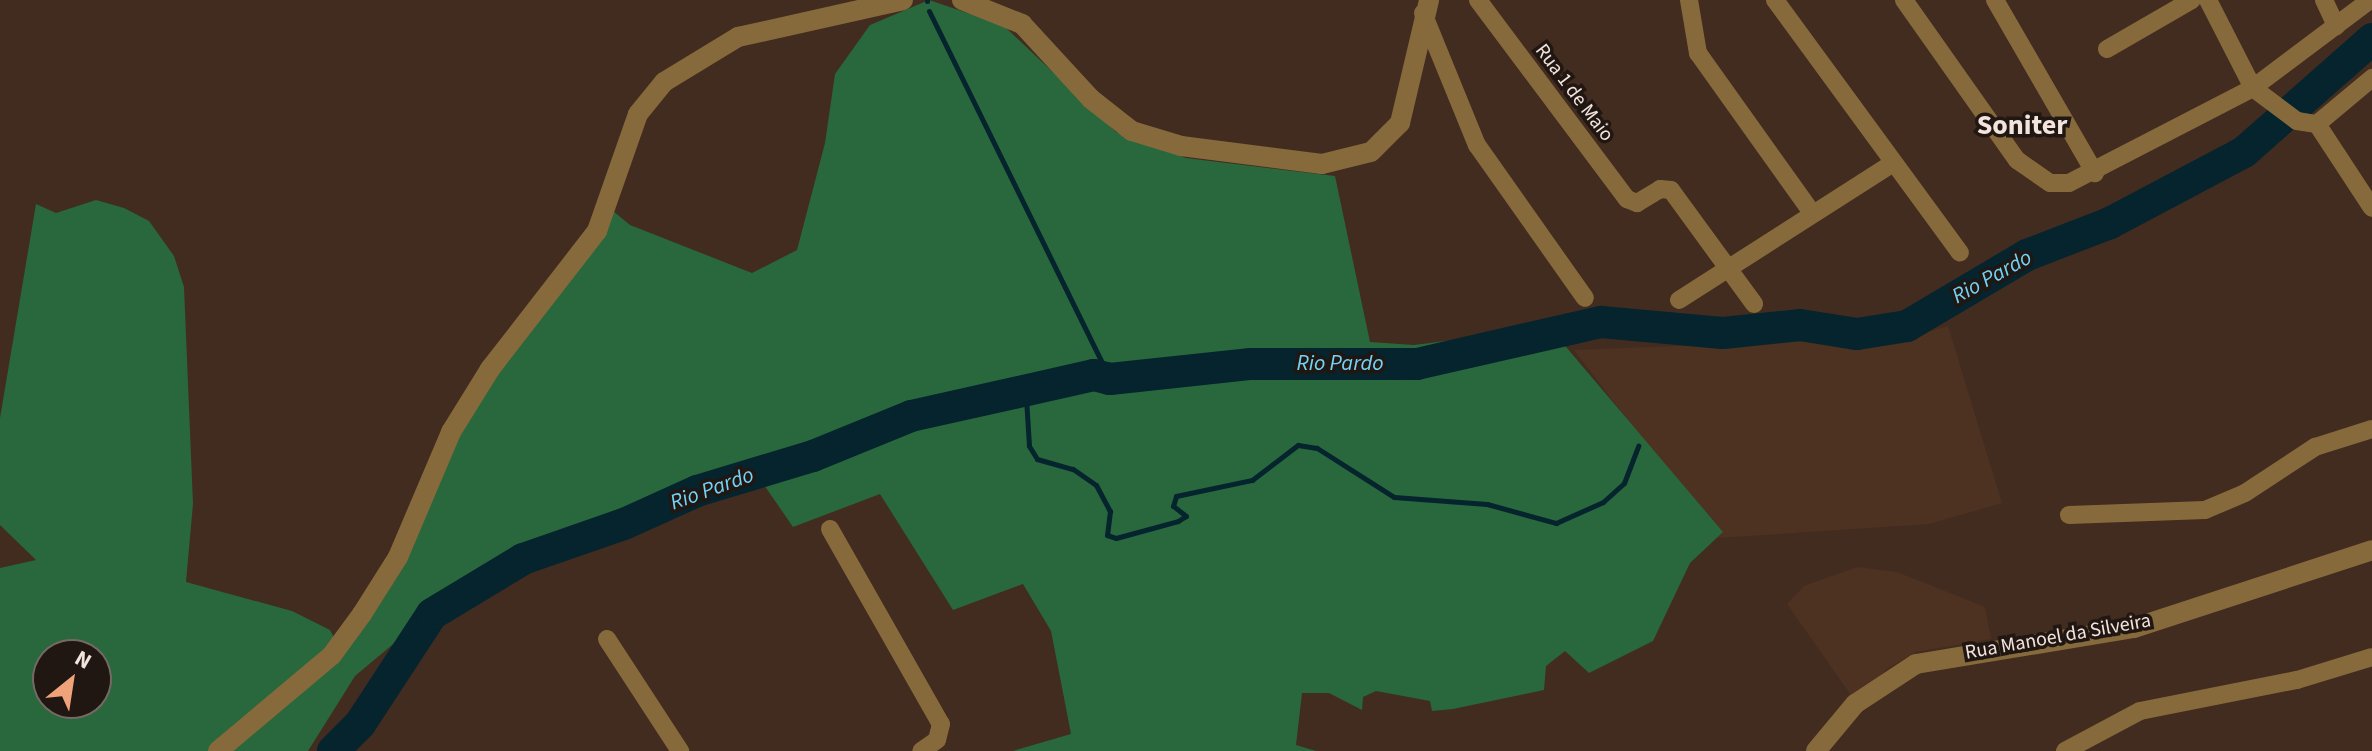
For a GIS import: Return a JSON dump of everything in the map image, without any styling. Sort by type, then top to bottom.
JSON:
[{"type":"street","points":[[218,751],[332,655],[362,614],[398,557],[451,432],[490,369],[597,231],[638,114],[664,82],[738,37],[903,0]]},
{"type":"street","points":[[962,0],[1022,24],[1091,99],[1132,131],[1181,146],[1322,164],[1371,152],[1400,123],[1426,6]]},
{"type":"street","name":"Rua 1 de Maio","points":[[1478,0],[1627,199],[1640,202],[1660,189],[1671,190],[1727,268]]},
{"type":"street","points":[[1689,0],[1698,53],[1812,213]]},
{"type":"street","points":[[1775,0],[1960,253]]},
{"type":"street","points":[[1904,0],[2017,160],[2050,183],[2095,173],[2253,88],[2370,0]]},
{"type":"street","points":[[1995,0],[2095,173]]},
{"type":"street","points":[[2107,49],[2192,0]]},
{"type":"street","points":[[2208,0],[2253,88],[2297,121],[2317,124],[2372,208]]},
{"type":"street","points":[[2324,0],[2336,26]]},
{"type":"street","points":[[1426,6],[1477,145],[1585,298]]},
{"type":"street","points":[[2317,124],[2372,78]]},
{"type":"street","points":[[1679,300],[1892,164]]},
{"type":"street","points":[[1727,268],[1754,304]]},
{"type":"street","points":[[2069,515],[2205,510],[2245,493],[2315,447],[2372,429]]},
{"type":"street","points":[[830,529],[941,724],[937,740],[921,751]]},
{"type":"street","name":"Rua Manoel da Silveira","points":[[1816,751],[1855,704],[1916,664],[2134,628],[2372,550]]},
{"type":"street","points":[[607,639],[680,751]]},
{"type":"street","points":[[2065,751],[2140,711],[2308,677],[2372,657]]},
{"type":"shaded area","points":[[1948,326],[2002,503],[1929,524],[1718,538],[1574,350],[1911,337]]},
{"type":"shaded area","points":[[1857,567],[1897,572],[1985,607],[1991,639],[1916,652],[1888,668],[1855,701],[1787,604],[1804,586]]},
{"type":"green space","points":[[929,0],[1003,25],[1116,132],[1186,158],[1335,176],[1370,342],[1414,345],[1550,328],[1723,532],[1690,563],[1653,641],[1589,673],[1565,651],[1546,666],[1544,690],[1432,711],[1430,701],[1376,691],[1363,697],[1362,710],[1329,693],[1302,693],[1296,745],[1316,751],[1013,751],[1071,734],[1051,631],[1023,584],[953,610],[880,494],[793,527],[753,469],[663,513],[542,550],[429,614],[355,676],[308,751],[0,751],[0,568],[36,560],[0,525],[0,418],[36,204],[56,213],[96,200],[124,208],[149,221],[174,256],[184,287],[193,504],[186,582],[292,611],[330,630],[338,645],[482,388],[613,211],[630,225],[752,273],[797,250],[825,143],[835,74],[870,25]]},
{"type":"waterway","points":[[929,11],[1110,379]]},
{"type":"waterway","name":"Rio Pardo","points":[[333,751],[360,724],[432,614],[523,559],[624,524],[697,491],[813,456],[911,416],[1094,375],[1110,379],[1251,364],[1417,364],[1601,322],[1723,333],[1800,325],[1857,334],[1907,326],[2027,255],[2110,223],[2244,152],[2372,39]]},
{"type":"waterway","points":[[1014,389],[1026,398],[1029,446],[1037,459],[1073,469],[1096,485],[1110,511],[1107,535],[1116,538],[1178,521],[1186,516],[1173,506],[1176,496],[1252,480],[1298,445],[1317,448],[1394,497],[1487,504],[1556,523],[1603,502],[1624,483],[1638,446]]},
{"type":"district","name":"Soniter","points":[[2022,125]]}]
